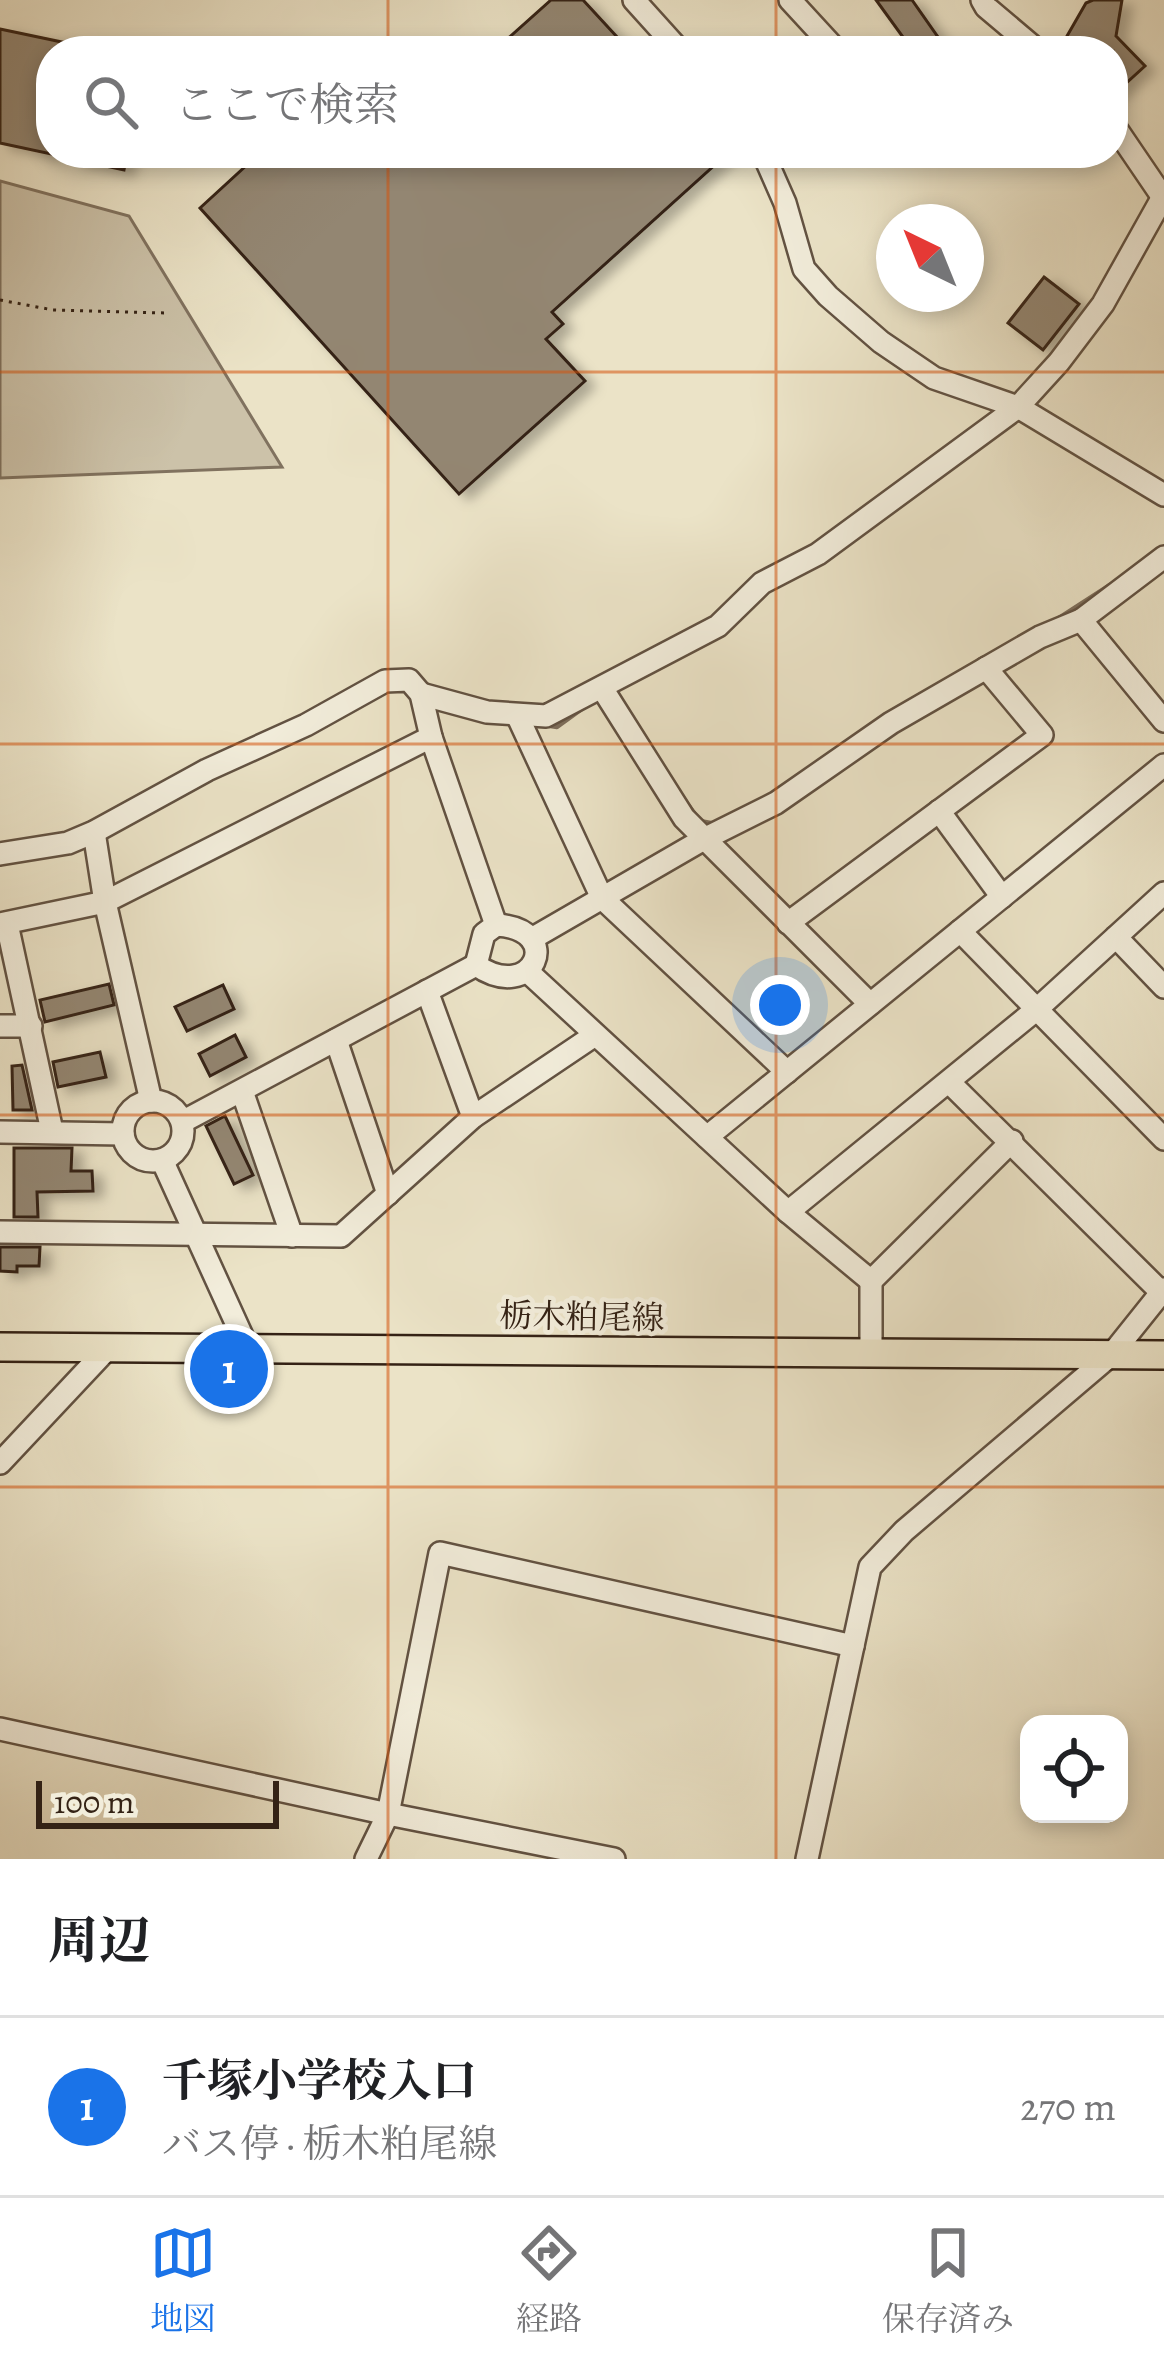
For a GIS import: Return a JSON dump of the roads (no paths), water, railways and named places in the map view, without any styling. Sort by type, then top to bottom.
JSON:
[{"type":"main road","name":"栃木粕尾線","points":[[0,1347],[1164,1355]]},
{"type":"street","points":[[634,0],[666,36]]},
{"type":"street","points":[[790,0],[823,36]]},
{"type":"street","points":[[982,0],[1020,36]]},
{"type":"street","points":[[421,694],[487,712],[546,716],[718,626],[762,583],[818,554],[1018,407],[1060,362],[1103,304],[1164,198],[1128,146]]},
{"type":"street","points":[[770,168],[804,268],[881,342],[934,378],[1018,407],[1164,495]]},
{"type":"street","points":[[532,938],[776,802],[891,723],[1040,637],[1081,620],[1164,557]]},
{"type":"street","points":[[1081,620],[1164,721]]},
{"type":"street","points":[[788,922],[1042,734],[986,668]]},
{"type":"street","points":[[0,854],[68,843],[94,832],[385,681],[409,680],[421,694],[431,737],[496,925]]},
{"type":"street","points":[[602,688],[684,818],[870,1004]]},
{"type":"street","points":[[517,715],[602,898],[787,1072]]},
{"type":"street","points":[[52,1131],[31,1026],[3,924],[104,902],[431,737]]},
{"type":"street","points":[[707,1137],[1164,765]]},
{"type":"street","points":[[939,811],[1002,897]]},
{"type":"street","points":[[94,832],[104,902],[151,1101]]},
{"type":"street","points":[[788,1212],[1036,1009],[1164,893]]},
{"type":"street","points":[[182,1122],[476,965],[484,934],[496,925],[514,926],[532,938],[536,947],[527,971],[514,978],[492,976],[476,965]]},
{"type":"street","points":[[960,931],[1164,1139]]},
{"type":"street","points":[[1116,937],[1164,987]]},
{"type":"street","points":[[527,971],[788,1212],[871,1281]]},
{"type":"street","points":[[427,991],[473,1117]]},
{"type":"street","points":[[0,1026],[31,1026]]},
{"type":"street","points":[[0,1232],[341,1236],[473,1117],[595,1035]]},
{"type":"street","points":[[336,1040],[388,1194]]},
{"type":"street","points":[[807,1859],[870,1567],[904,1531],[1112,1354],[1163,1290],[949,1082]]},
{"type":"street","points":[[242,1091],[292,1236]]},
{"type":"street","points":[[151,1101],[175,1110],[182,1122],[183,1138],[175,1152],[162,1160],[145,1160],[130,1150],[123,1135],[125,1119],[136,1106],[151,1101]]},
{"type":"street","points":[[0,1132],[123,1135]]},
{"type":"street","points":[[871,1355],[871,1281],[1012,1142]]},
{"type":"street","points":[[162,1160],[248,1348]]},
{"type":"street","points":[[0,1463],[108,1348]]},
{"type":"street","points":[[366,1859],[388,1814],[440,1553],[853,1646]]},
{"type":"street","points":[[0,1729],[614,1859]]},
{"type":"waterway","points":[[1059,618],[1110,585]]},
{"type":"waterway","points":[[544,725],[557,727],[586,706]]},
{"type":"waterway","points":[[681,795],[700,821],[716,824]]},
{"type":"place","name":"千塚小学校入口","points":[[229,1369]]}]
